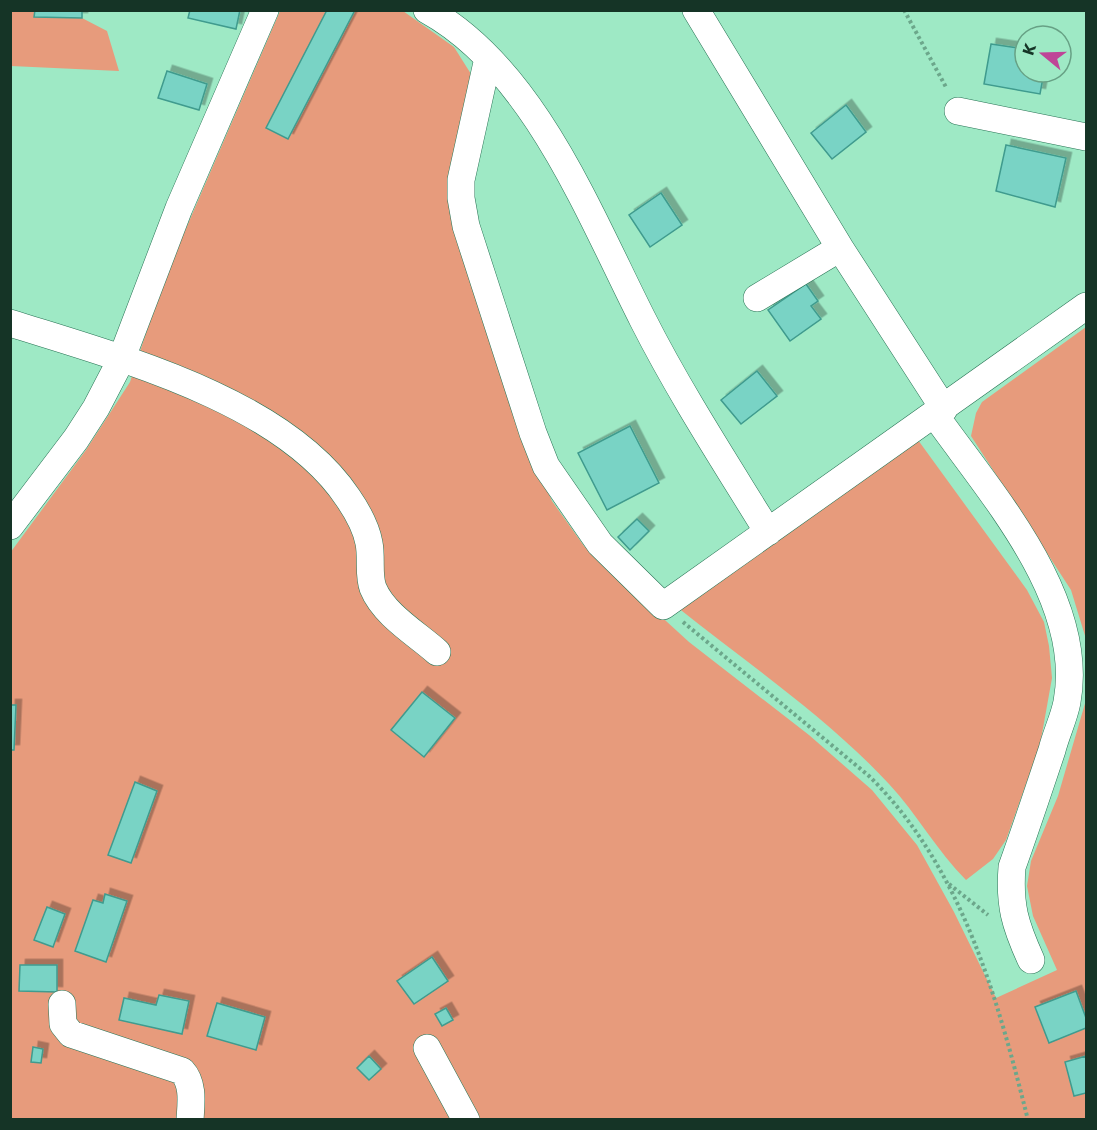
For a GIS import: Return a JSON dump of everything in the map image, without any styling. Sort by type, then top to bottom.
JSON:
[{"type":"street","points":[[10,526],[76,439],[96,408],[121,360],[179,208],[265,10]]},
{"type":"street","points":[[427,10],[459,32],[488,58],[563,158],[644,321],[708,434],[768,532]]},
{"type":"street","points":[[696,10],[939,412],[1017,531],[1046,583],[1064,627],[1070,664],[1066,702],[1012,867],[1010,896],[1015,924],[1031,960]]},
{"type":"street","points":[[488,58],[461,180],[460,198],[479,267],[546,466],[600,544],[663,606],[1086,306]]},
{"type":"street","points":[[958,111],[1086,137]]},
{"type":"street","points":[[757,298],[840,248]]},
{"type":"street","points":[[10,323],[121,360],[214,395],[243,410],[300,446],[325,469],[348,497],[361,519],[369,544],[372,587],[381,602],[437,652]]},
{"type":"street","points":[[62,1004],[63,1024],[71,1034],[182,1071],[188,1077],[190,1086],[190,1119]]},
{"type":"street","points":[[427,1048],[466,1119]]},
{"type":"path","points":[[904,10],[958,111]]},
{"type":"path","points":[[663,606],[869,776],[896,802],[921,835],[949,884],[1000,1010],[1028,1119]]},
{"type":"shaded area","points":[[10,11],[35,11],[34,16],[82,18],[107,31],[119,71],[11,66]]},
{"type":"shaded area","points":[[280,11],[403,11],[454,47],[471,74],[449,191],[525,439],[552,501],[584,546],[689,642],[809,735],[872,790],[917,845],[954,912],[996,998],[1057,970],[1033,916],[1027,886],[1031,861],[1058,796],[1086,700],[1086,1119],[11,1119],[10,553],[86,450],[130,382],[162,284]]},
{"type":"shaded area","points":[[1086,327],[1086,639],[1071,590],[971,436],[976,413],[982,402]]},
{"type":"shaded area","points":[[918,440],[1027,590],[1044,622],[1049,646],[1052,678],[1040,745],[1006,840],[993,859],[966,880],[889,784],[840,736],[677,607]]},
{"type":"building","points":[[35,10],[82,10],[82,18],[34,17]]},
{"type":"building","points":[[190,10],[240,10],[236,29],[188,18]]},
{"type":"building","points":[[327,10],[355,10],[288,139],[266,128]]},
{"type":"building","points":[[991,44],[1013,47],[1013,84],[1042,84],[1040,94],[984,84]]},
{"type":"building","points":[[167,71],[207,84],[199,110],[158,98]]},
{"type":"building","points":[[846,105],[866,132],[832,159],[811,133]]},
{"type":"building","points":[[1006,145],[1066,158],[1055,207],[996,191]]},
{"type":"building","points":[[661,193],[682,225],[650,247],[629,215]]},
{"type":"building","points":[[806,284],[818,301],[811,306],[821,319],[790,341],[768,310]]},
{"type":"building","points":[[757,371],[777,396],[741,424],[721,400]]},
{"type":"building","points":[[630,426],[659,483],[607,510],[578,453]]},
{"type":"building","points":[[637,519],[649,531],[630,550],[618,537]]},
{"type":"building","points":[[422,692],[455,718],[424,757],[391,730]]},
{"type":"building","points":[[10,705],[16,705],[14,750],[10,750]]},
{"type":"building","points":[[135,782],[157,791],[131,863],[108,855]]},
{"type":"building","points":[[105,894],[127,901],[106,962],[75,951],[93,900],[103,903]]},
{"type":"building","points":[[47,907],[65,914],[53,947],[34,940]]},
{"type":"building","points":[[432,957],[448,981],[414,1004],[397,981]]},
{"type":"building","points":[[20,965],[57,965],[57,992],[19,991]]},
{"type":"building","points":[[1076,991],[1086,1018],[1086,1028],[1049,1043],[1035,1007]]},
{"type":"building","points":[[159,995],[189,1001],[182,1034],[119,1020],[124,998],[156,1005]]},
{"type":"building","points":[[217,1003],[265,1017],[256,1050],[207,1036]]},
{"type":"building","points":[[446,1008],[453,1020],[442,1026],[435,1014]]},
{"type":"building","points":[[33,1047],[43,1049],[41,1063],[31,1062]]},
{"type":"building","points":[[369,1056],[381,1069],[369,1080],[357,1068]]},
{"type":"building","points":[[1086,1056],[1086,1093],[1074,1096],[1065,1062]]}]
